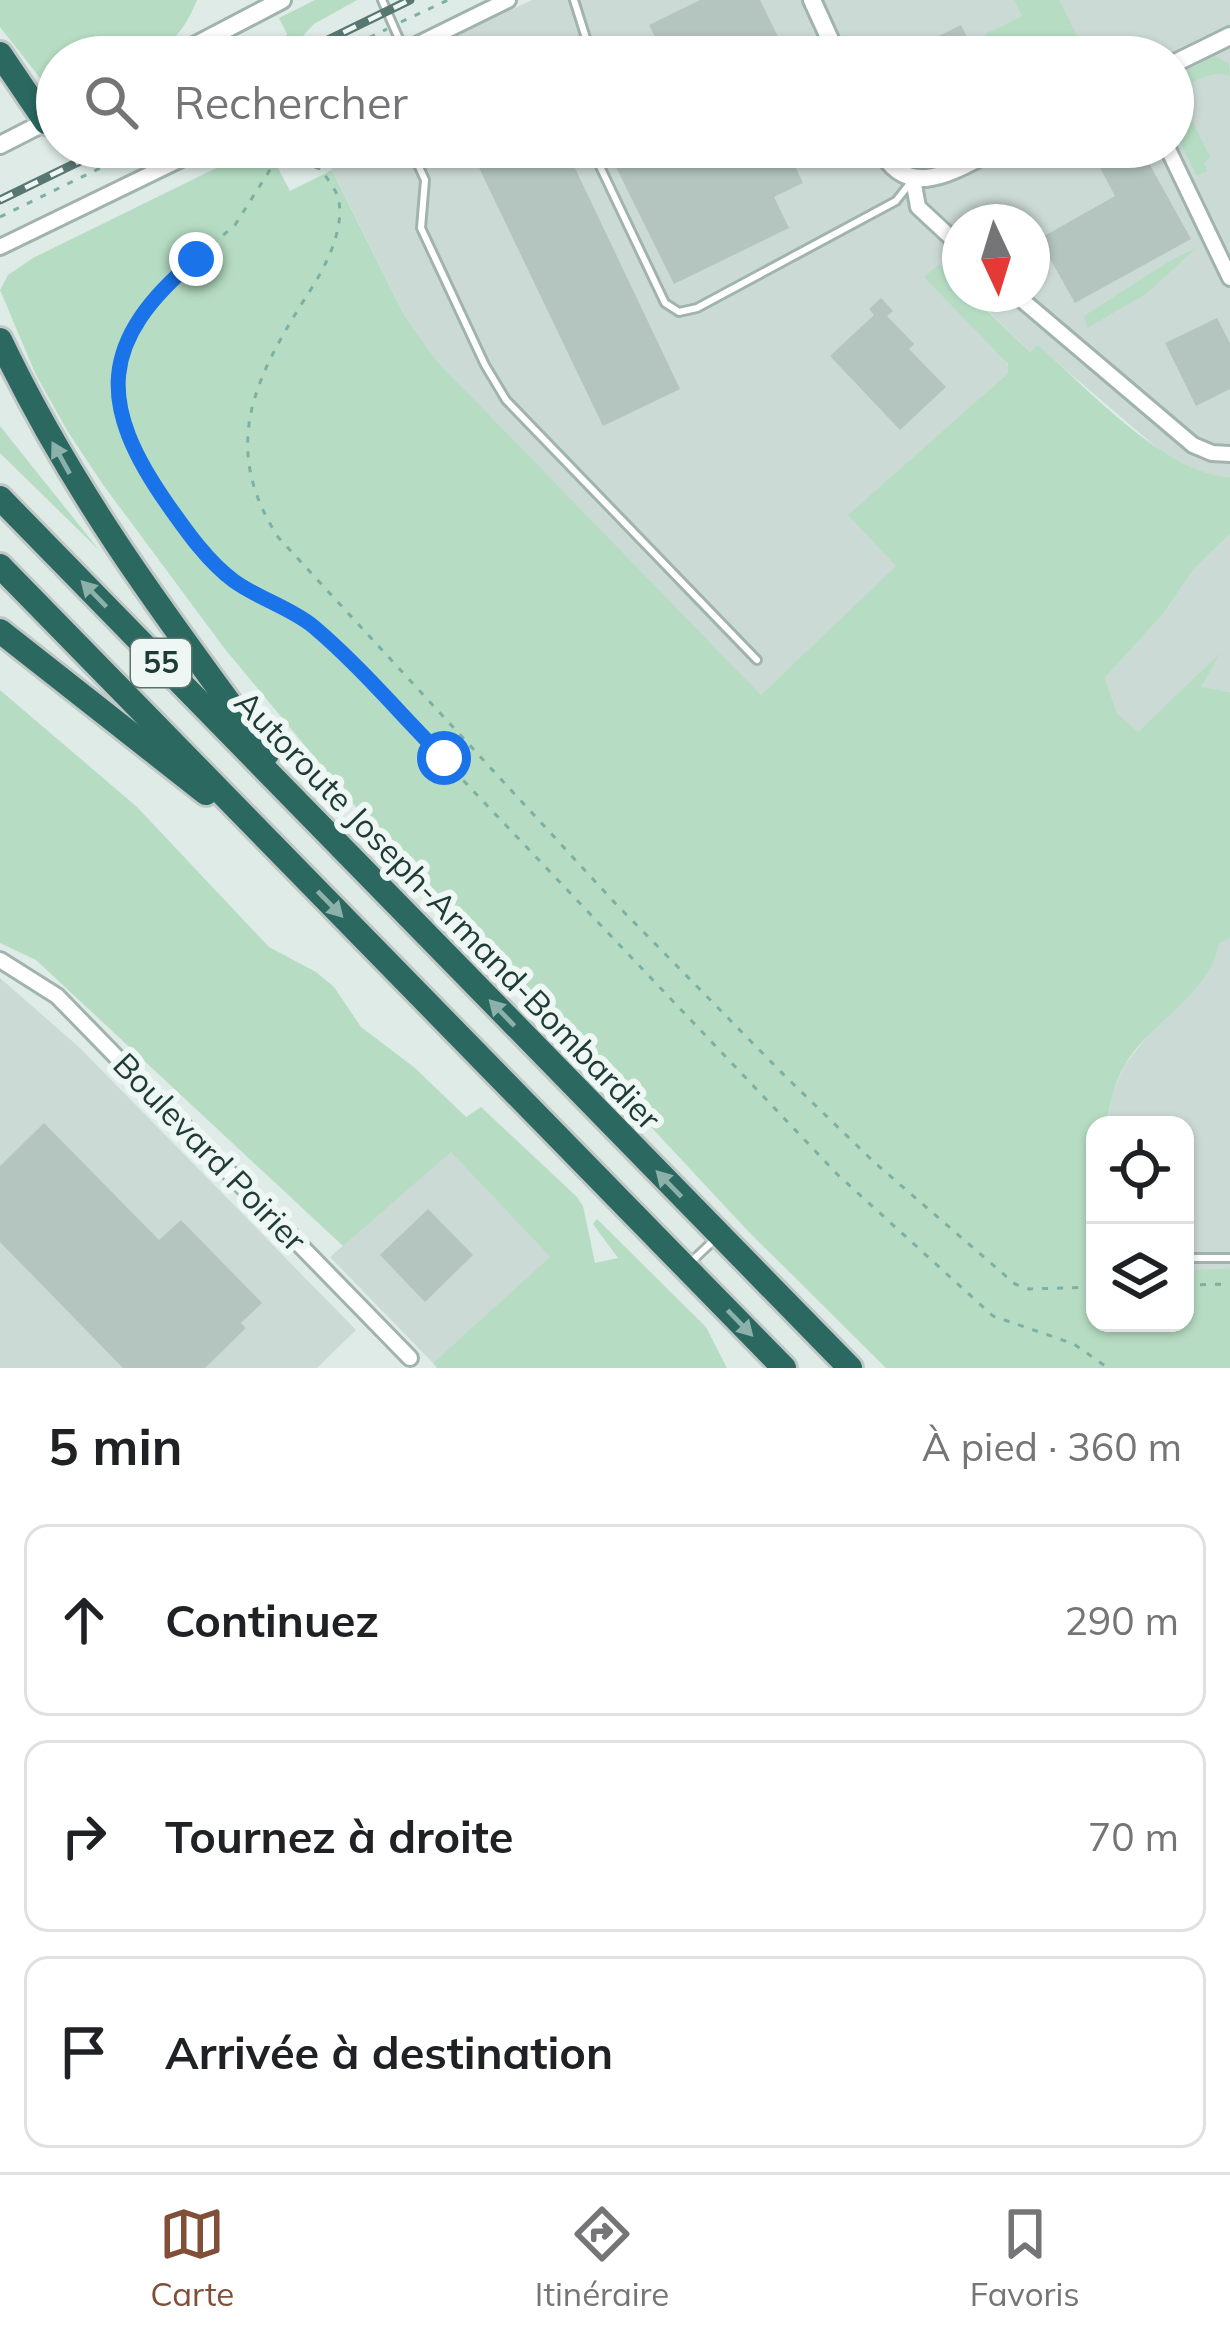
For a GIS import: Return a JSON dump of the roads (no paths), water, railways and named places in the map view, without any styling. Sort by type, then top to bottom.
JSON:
[{"type":"highway","points":[[0,55],[36,99]]},
{"type":"highway","points":[[0,340],[56,449],[116,548],[322,828]]},
{"type":"highway","name":"Autoroute Joseph-Armand-Bombardier","points":[[0,498],[850,1368]]},
{"type":"highway","name":"55","points":[[0,566],[784,1368]]},
{"type":"highway","points":[[0,631],[264,836]]},
{"type":"street","points":[[213,36],[282,0]]},
{"type":"street","points":[[435,36],[508,0]]},
{"type":"street","points":[[812,0],[828,36]]},
{"type":"street","points":[[1194,54],[1230,36]]},
{"type":"street","points":[[0,145],[36,127]]},
{"type":"street","points":[[0,248],[163,168]]},
{"type":"street","points":[[892,168],[914,179],[936,177],[955,168]]},
{"type":"street","points":[[1177,168],[1230,278]]},
{"type":"street","points":[[914,179],[918,207],[942,229]]},
{"type":"street","points":[[1037,312],[1193,445],[1230,454]]},
{"type":"street","name":"Boulevard Poirier","points":[[0,959],[57,996],[410,1358]]},
{"type":"lane","points":[[382,0],[395,36]]},
{"type":"lane","points":[[574,0],[585,36]]},
{"type":"lane","points":[[420,168],[425,180],[422,228],[506,400],[757,660]]},
{"type":"lane","points":[[601,168],[664,303],[679,312],[697,308],[896,200],[914,179]]},
{"type":"lane","points":[[685,1268],[719,1235]]},
{"type":"lane","points":[[1194,1258],[1230,1258]]},
{"type":"railway","points":[[336,36],[410,0]]},
{"type":"railway","points":[[0,200],[66,168]]}]
